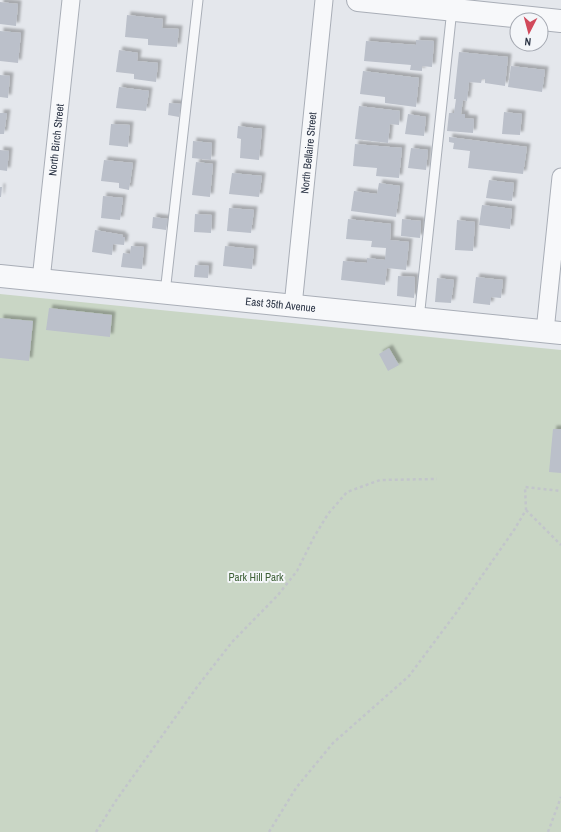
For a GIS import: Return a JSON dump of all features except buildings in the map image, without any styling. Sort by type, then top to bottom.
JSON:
[{"type":"street","name":"North Birch Street","points":[[41,280],[71,0]]},
{"type":"street","name":"North Bellaire Street","points":[[293,306],[324,0]]},
{"type":"street","points":[[358,0],[452,4],[561,21]]},
{"type":"street","points":[[553,332],[561,177]]},
{"type":"street","name":"East 35th Avenue","points":[[0,276],[553,332]]},
{"type":"lane","points":[[166,292],[198,0]]},
{"type":"lane","points":[[419,319],[452,4]]},
{"type":"path","points":[[96,832],[121,793],[232,642],[278,594],[297,571],[314,537],[328,514],[347,492],[380,480],[438,479]]},
{"type":"path","points":[[269,832],[296,788],[333,743],[409,676],[456,613],[514,530],[526,510],[525,487],[561,491]]},
{"type":"path","points":[[526,510],[561,545]]},
{"type":"path","points":[[548,832],[561,797]]},
{"type":"green space","name":"Park Hill Park","points":[[0,294],[561,350],[561,832],[0,832]]}]
